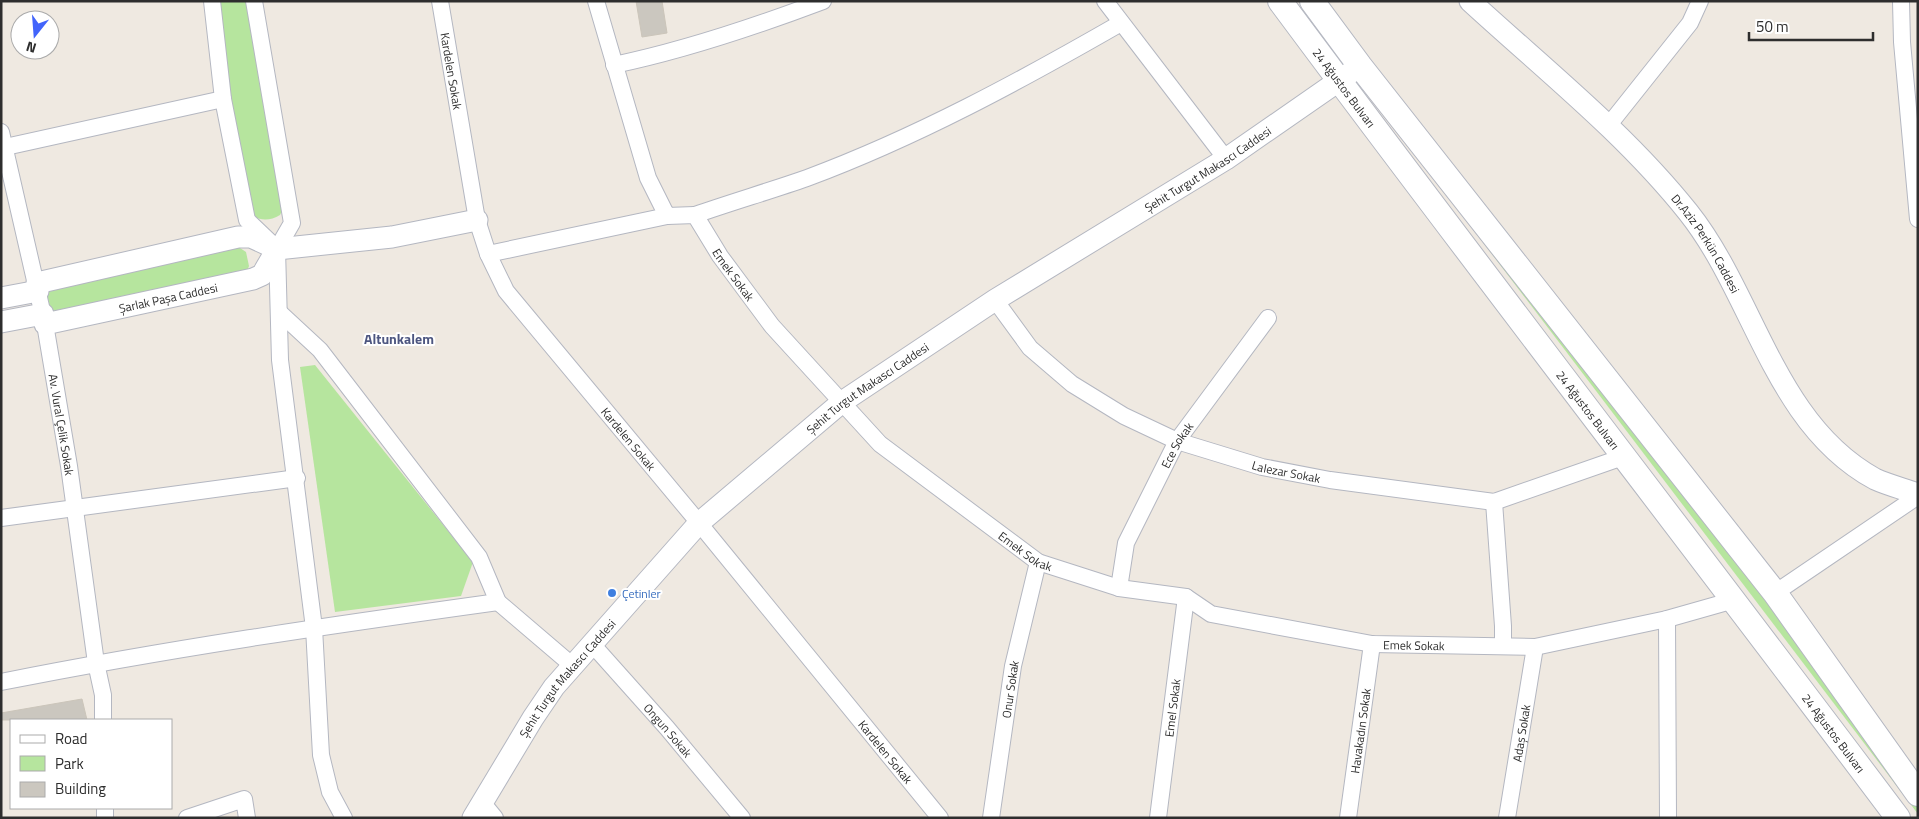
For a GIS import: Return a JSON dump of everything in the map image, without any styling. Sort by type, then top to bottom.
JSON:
[{"type":"main road","name":"24 Ağustos Bulvarı","points":[[1280,1],[1623,457],[1734,600],[1898,818]]},
{"type":"main road","name":"24 Ağustos Bulvarı","points":[[1312,1],[1360,66],[1775,594],[1918,794]]},
{"type":"street","points":[[212,1],[223,99],[247,220],[277,249]]},
{"type":"street","points":[[254,1],[292,223],[277,249],[280,360],[297,478],[314,628],[321,755],[330,792],[344,818]]},
{"type":"street","name":"Kardelen Sokak","points":[[440,1],[477,220],[488,254],[506,291],[699,522],[940,818]]},
{"type":"street","points":[[596,1],[648,178],[667,216]]},
{"type":"street","points":[[614,65],[666,54],[759,25],[823,1]]},
{"type":"street","points":[[1105,1],[1226,159]]},
{"type":"street","points":[[1608,126],[1690,23],[1700,1]]},
{"type":"street","points":[[1901,1],[1902,42],[1918,219]]},
{"type":"street","name":"Dr.Aziz Perkün Caddesi","points":[[1472,2],[1608,126],[1682,205],[1704,234],[1722,264],[1770,358],[1806,418],[1843,456],[1875,479],[1918,495]]},
{"type":"street","points":[[488,254],[667,216],[695,215],[808,178],[954,114],[1042,69],[1121,24]]},
{"type":"street","name":"Şehit Turgut Makascı Caddesi","points":[[484,813],[533,718],[554,688],[699,522],[842,402],[995,300],[1226,159],[1360,66]]},
{"type":"street","points":[[2,143],[223,99]]},
{"type":"street","name":"Av. Vural Çelik Sokak","points":[[2,143],[44,319],[76,508],[96,663],[103,694],[103,719]]},
{"type":"street","name":"Emek Sokak","points":[[695,215],[720,256],[772,326],[880,444],[1038,562],[1119,588],[1186,598],[1211,614],[1372,644],[1535,647],[1666,619],[1734,600]]},
{"type":"street","points":[[1,298],[37,287],[238,237],[252,237],[277,249],[392,237],[477,220]]},
{"type":"street","name":"Şarlak Paşa Caddesi","points":[[1,322],[44,319],[253,279],[262,275],[277,249]]},
{"type":"street","name":"Lalezar Sokak","points":[[995,300],[1030,348],[1072,384],[1124,416],[1177,442],[1262,467],[1330,480],[1494,502],[1623,457]]},
{"type":"street","points":[[279,312],[320,350],[479,558],[498,602],[572,666]]},
{"type":"street","name":"Ece Sokak","points":[[1119,588],[1126,543],[1177,442],[1268,318]]},
{"type":"street","points":[[1,518],[297,478]]},
{"type":"street","points":[[1775,594],[1918,495]]},
{"type":"street","points":[[1494,502],[1503,646]]},
{"type":"street","name":"Onur Sokak","points":[[991,818],[1013,666],[1038,562]]},
{"type":"street","name":"Emel Sokak","points":[[1158,818],[1186,598]]},
{"type":"street","points":[[1,682],[96,663],[314,628],[498,602]]},
{"type":"street","points":[[1666,619],[1668,818]]},
{"type":"street","name":"Ongun Sokak","points":[[592,644],[667,728],[742,818]]},
{"type":"street","name":"Havakadın Sokak","points":[[1348,818],[1372,644]]},
{"type":"street","name":"Adaş Sokak","points":[[1507,818],[1535,647]]},
{"type":"street","points":[[187,818],[244,799],[247,818]]},
{"type":"green space","points":[[215,1],[247,1],[282,211],[280,215],[273,218],[261,219],[251,215]]},
{"type":"green space","points":[[1375,83],[1918,796],[1918,814],[1367,90]]},
{"type":"green space","points":[[237,246],[246,252],[249,266],[247,271],[53,311],[48,302],[48,291]]},
{"type":"green space","points":[[315,365],[473,562],[461,596],[335,612],[300,367]]},
{"type":"building","points":[[636,1],[662,1],[667,33],[642,37]]},
{"type":"building","points":[[82,699],[87,719],[2,720],[1,713]]},
{"type":"place","name":"Çetinler","points":[[612,593]]},
{"type":"district","name":"Altunkalem","points":[[399,338]]}]
